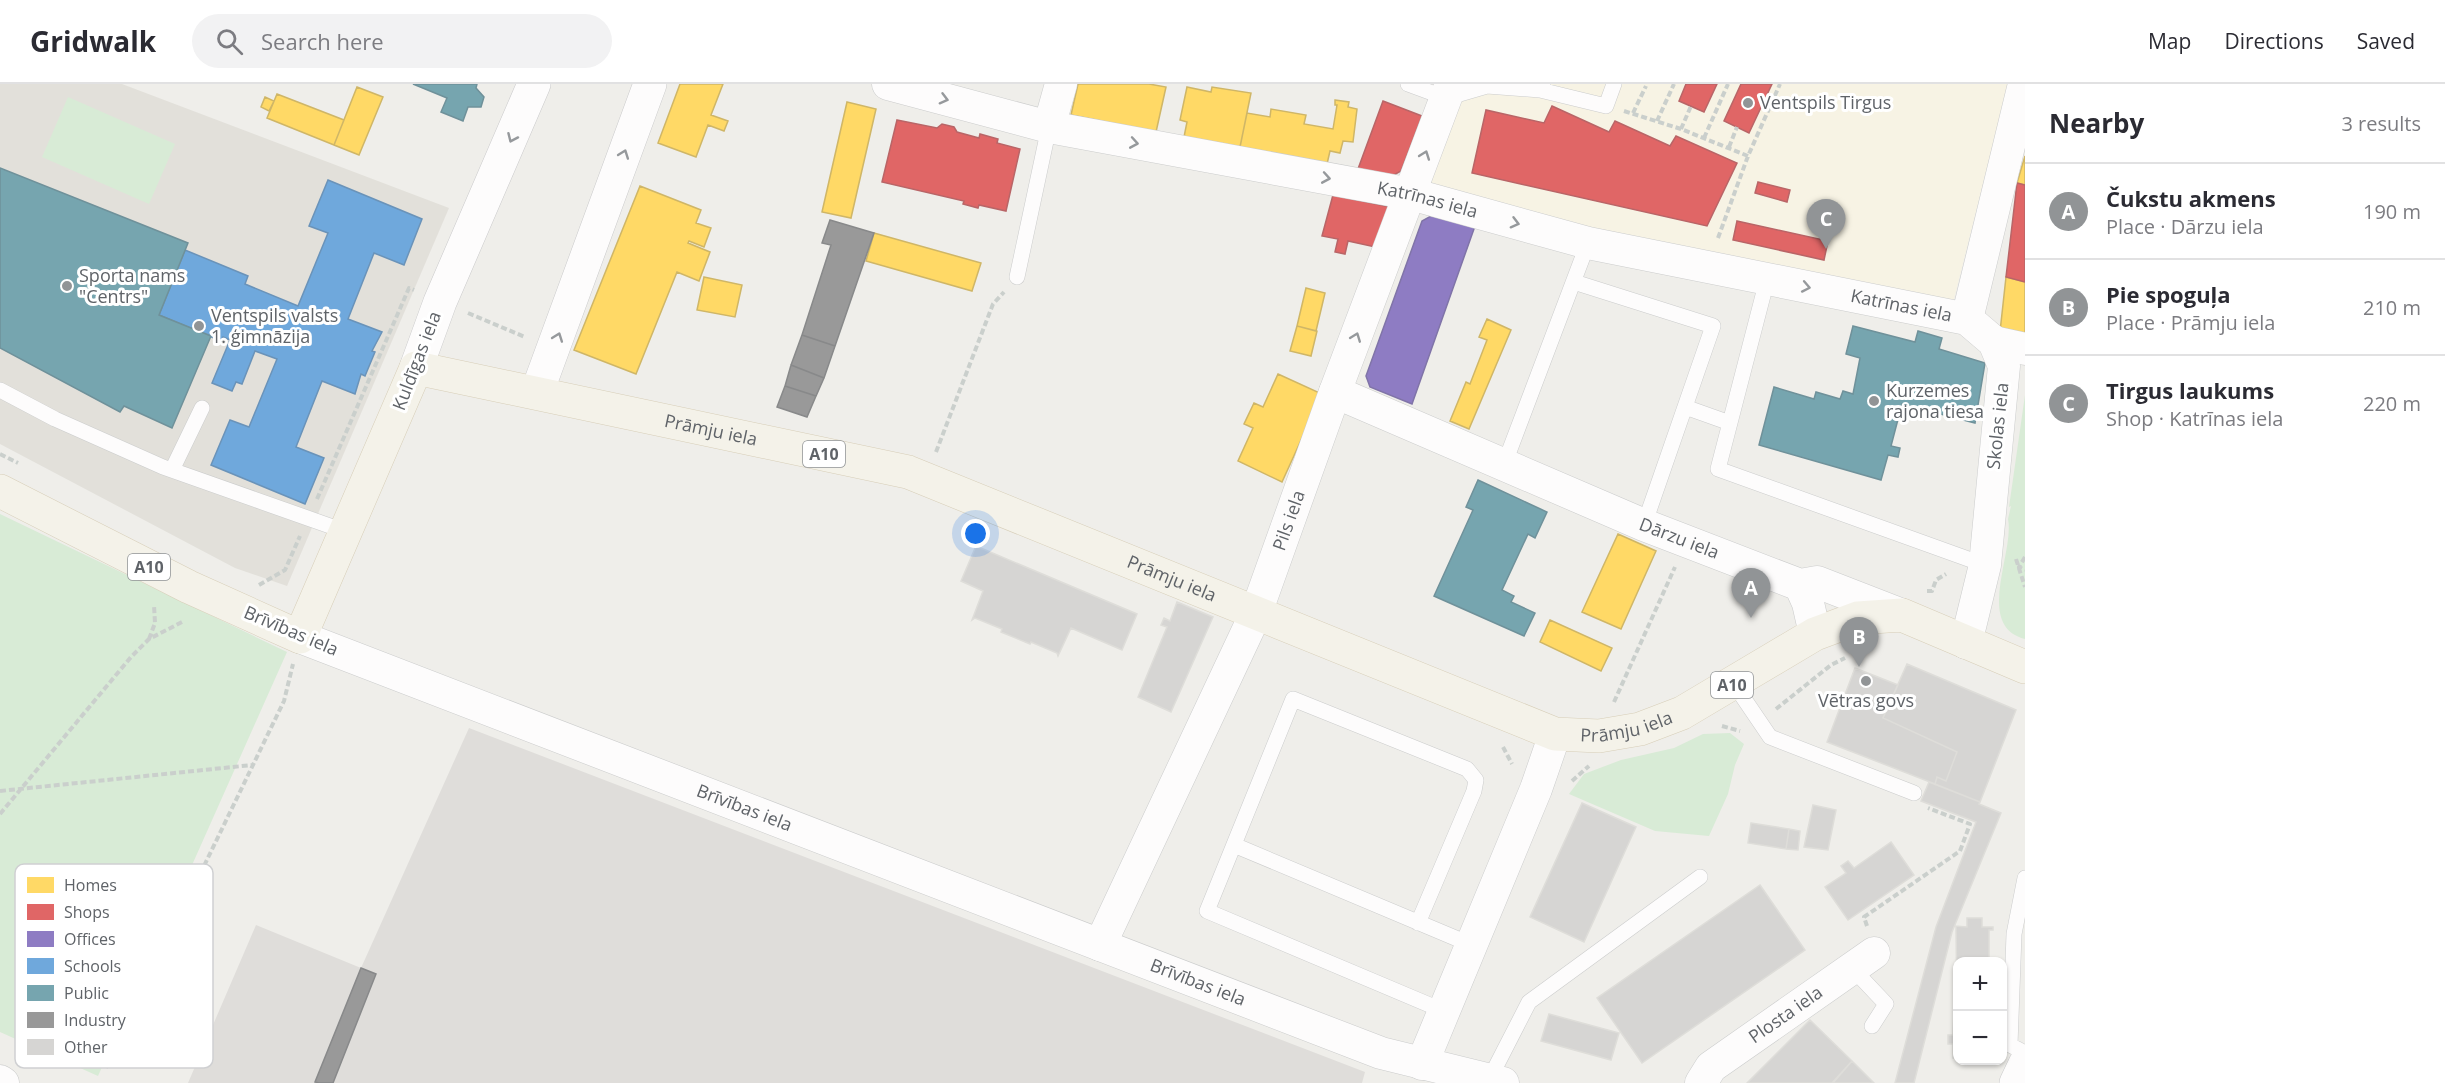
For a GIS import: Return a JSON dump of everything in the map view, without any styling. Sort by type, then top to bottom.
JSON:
[{"type":"main road","name":"Prāmju iela","points":[[416,368],[908,472],[1555,734],[1599,736],[1640,729],[1682,713],[1815,634],[1858,618],[1902,615]]},
{"type":"main road","name":"Kuldīgas iela","points":[[300,637],[416,368]]},
{"type":"main road","name":"Brīvības iela","points":[[0,491],[189,587],[300,637]]},
{"type":"main road","name":"Dārzu iela","points":[[1902,615],[2025,667]]},
{"type":"street","name":"Kuldīgas iela","points":[[416,368],[440,302],[534,84]]},
{"type":"street","points":[[537,392],[650,84]]},
{"type":"street","name":"Katrīnas iela","points":[[888,84],[1049,127],[1411,194],[1588,243],[1967,319]]},
{"type":"street","points":[[1049,127],[1061,84]]},
{"type":"street","points":[[2024,84],[1967,319],[1994,342],[2025,349]]},
{"type":"street","name":"Pils iela","points":[[1100,945],[1256,613],[1335,392],[1448,91]]},
{"type":"street","name":"Skolas iela","points":[[1966,643],[1985,565],[2004,366],[1994,342]]},
{"type":"street","name":"Dārzu iela","points":[[1335,392],[1687,542],[1800,585],[1816,582],[1902,615]]},
{"type":"street","points":[[1800,585],[1808,603],[1815,634]]},
{"type":"street","name":"Brīvības iela","points":[[300,637],[1381,1053],[1496,1081]]},
{"type":"street","points":[[1422,1064],[1536,789],[1555,734]]},
{"type":"street","name":"Plosta iela","points":[[1701,1083],[1711,1067],[1863,961]]},
{"type":"street","points":[[2016,1083],[2025,1064]]},
{"type":"lane","points":[[1408,84],[1448,91],[1486,86],[1542,87],[1605,106],[1614,84]]},
{"type":"lane","points":[[1017,277],[1049,127]]},
{"type":"lane","points":[[1504,465],[1588,243]]},
{"type":"lane","points":[[1767,280],[1718,469],[1985,565]]},
{"type":"lane","points":[[1574,282],[1713,326],[1644,525]]},
{"type":"lane","points":[[0,390],[55,419],[172,470],[347,532]]},
{"type":"lane","points":[[1685,407],[1731,423]]},
{"type":"lane","points":[[172,470],[202,408]]},
{"type":"lane","points":[[1734,684],[1770,737],[1914,793]]},
{"type":"lane","points":[[1418,923],[1474,791],[1476,780],[1467,768],[1293,699],[1207,911],[1444,1011]]},
{"type":"lane","points":[[1234,845],[1472,945]]},
{"type":"lane","points":[[1496,1081],[1529,1002],[1700,877]]},
{"type":"lane","points":[[2025,878],[2014,934],[2010,1046],[2025,1053]]},
{"type":"lane","points":[[1863,961],[1886,1004],[1872,1026]]},
{"type":"path","points":[[1657,121],[1674,84]]},
{"type":"path","points":[[1704,138],[1728,84]]},
{"type":"path","points":[[1708,267],[1748,156],[1780,84]]},
{"type":"path","points":[[1633,113],[1646,86]]},
{"type":"path","points":[[1605,106],[1681,129],[1748,156]]},
{"type":"path","points":[[1681,129],[1691,106]]},
{"type":"path","points":[[1728,147],[1737,127]]},
{"type":"path","points":[[934,456],[993,304],[1017,277]]},
{"type":"path","points":[[257,586],[285,570],[409,288],[554,348]]},
{"type":"path","points":[[0,454],[21,465]]},
{"type":"path","points":[[1599,736],[1687,542]]},
{"type":"path","points":[[2025,557],[2019,567],[2025,570]]},
{"type":"path","points":[[149,639],[155,623],[154,605]]},
{"type":"path","points":[[0,814],[131,657],[149,639],[184,621]]},
{"type":"path","points":[[204,864],[284,701],[300,637]]},
{"type":"path","points":[[0,791],[252,765]]},
{"type":"path","points":[[1863,961],[1864,916],[1960,851],[1970,824],[1914,802],[1914,793]]},
{"type":"shaded area","name":"Ventspils valsts 1. ģimnāzija","points":[[0,84],[122,84],[449,208],[287,586],[235,568],[0,444]]},
{"type":"shaded area","points":[[1456,84],[2008,84],[1952,307],[1416,191]]},
{"type":"shaded area","points":[[469,728],[1365,1072],[1362,1083],[188,1083],[194,1068],[213,1068],[213,1025],[256,925],[361,968]]},
{"type":"green space","points":[[68,97],[175,144],[149,204],[42,157]]},
{"type":"green space","points":[[2025,395],[2025,639],[2010,631],[2002,619],[1999,604],[2009,533],[2008,519],[2011,506],[2009,507]]},
{"type":"green space","points":[[0,514],[287,652],[192,864],[15,864],[15,1039],[0,1032]]},
{"type":"green space","points":[[1730,733],[1744,744],[1735,765],[1728,794],[1709,836],[1655,831],[1569,794],[1584,774],[1621,760],[1674,748],[1703,734]]},
{"type":"green space","points":[[80,1068],[102,1068],[98,1076]]},
{"type":"building: Homes","points":[[680,84],[723,84],[711,115],[728,121],[724,131],[708,125],[696,157],[658,143]]},
{"type":"building: Homes","points":[[1078,84],[1149,84],[1166,87],[1156,132],[1071,115]]},
{"type":"building: Homes","points":[[357,87],[383,97],[359,155],[334,145]]},
{"type":"building: Homes","points":[[1187,87],[1211,92],[1212,87],[1251,93],[1240,147],[1184,137],[1187,122],[1180,120]]},
{"type":"building: Homes","points":[[277,94],[344,120],[334,145],[267,118]]},
{"type":"building: Homes","points":[[265,97],[274,101],[269,111],[261,107]]},
{"type":"building: Homes","points":[[1335,100],[1349,102],[1348,107],[1357,109],[1353,142],[1343,141],[1340,153],[1330,151],[1327,164],[1240,147],[1247,113],[1270,117],[1271,109],[1306,115],[1304,124],[1333,129],[1337,105],[1335,105]]},
{"type":"building: Homes","points":[[847,102],[876,109],[851,218],[822,212]]},
{"type":"building: Homes","points":[[2025,156],[2025,185],[2017,183]]},
{"type":"building: Homes","points":[[640,186],[701,210],[696,223],[711,228],[704,247],[689,241],[688,243],[710,252],[699,281],[677,272],[636,374],[574,350]]},
{"type":"building: Homes","points":[[874,233],[981,263],[972,291],[866,261]]},
{"type":"building: Homes","points":[[704,277],[742,285],[735,317],[697,310]]},
{"type":"building: Homes","points":[[2006,277],[2025,282],[2025,339],[2000,332]]},
{"type":"building: Homes","points":[[1306,288],[1325,293],[1316,331],[1297,326]]},
{"type":"building: Homes","points":[[1487,319],[1511,330],[1469,429],[1450,421],[1466,382],[1470,384],[1487,340],[1479,337]]},
{"type":"building: Homes","points":[[1297,326],[1317,331],[1311,356],[1290,351]]},
{"type":"building: Homes","points":[[1278,374],[1322,394],[1282,482],[1238,461],[1253,428],[1244,424],[1254,403],[1263,407]]},
{"type":"building: Homes","points":[[1789,414],[1829,426],[1824,443],[1784,430]]},
{"type":"building: Homes","points":[[1618,534],[1656,551],[1621,629],[1582,612]]},
{"type":"building: Homes","points":[[1550,620],[1612,648],[1601,671],[1540,642]]},
{"type":"building: Shops","name":"Ventspils Tirgus","points":[[1686,84],[1717,84],[1704,112],[1679,101]]},
{"type":"building: Shops","name":"Ventspils Tirgus","points":[[1741,84],[1772,84],[1749,133],[1724,121]]},
{"type":"building: Shops","points":[[1383,101],[1422,116],[1401,171],[1392,176],[1358,169]]},
{"type":"building: Shops","points":[[1552,106],[1609,132],[1615,121],[1670,146],[1676,136],[1737,163],[1707,226],[1472,173],[1486,110],[1544,123]]},
{"type":"building: Shops","points":[[897,120],[937,128],[942,124],[954,127],[957,132],[979,138],[980,134],[998,139],[997,143],[1020,149],[1006,211],[979,205],[978,208],[963,204],[964,201],[882,182]]},
{"type":"building: Shops","points":[[1758,182],[1790,190],[1787,202],[1755,193]]},
{"type":"building: Shops","points":[[2017,183],[2025,185],[2025,282],[2006,277]]},
{"type":"building: Shops","points":[[1333,195],[1390,207],[1375,247],[1348,241],[1345,254],[1335,252],[1338,239],[1322,236]]},
{"type":"building: Shops","points":[[1737,221],[1828,241],[1824,260],[1733,240]]},
{"type":"building: Offices","points":[[1431,216],[1475,226],[1412,404],[1370,387],[1366,376],[1422,221]]},
{"type":"building: Schools","points":[[328,180],[422,219],[404,265],[374,253],[348,319],[382,332],[372,351],[375,352],[365,376],[361,374],[355,394],[322,381],[296,447],[324,458],[305,504],[211,465],[230,420],[249,427],[277,359],[255,351],[242,384],[236,382],[232,391],[212,383],[230,340],[223,337],[221,341],[159,315],[185,250],[248,276],[245,284],[298,306],[328,233],[309,226]]},
{"type":"building: Public","points":[[413,84],[477,84],[476,88],[484,97],[481,107],[468,107],[463,121],[441,112],[447,98]]},
{"type":"building: Public","points":[[0,168],[188,243],[159,315],[211,336],[172,428],[124,406],[120,412],[0,348]]},
{"type":"building: Public","name":"Kurzemes rajona tiesa","points":[[1853,326],[1915,342],[1918,331],[1942,338],[1939,349],[1985,363],[1975,423],[1902,404],[1891,446],[1900,448],[1898,457],[1888,455],[1881,480],[1759,445],[1774,387],[1814,399],[1816,392],[1840,399],[1843,391],[1853,394],[1860,358],[1846,354]]},
{"type":"building: Public","points":[[1478,480],[1547,512],[1535,538],[1528,534],[1502,590],[1514,596],[1511,602],[1535,613],[1524,636],[1434,596],[1473,510],[1466,507]]},
{"type":"building: Industry","points":[[830,220],[874,233],[835,346],[802,335],[831,245],[822,243]]},
{"type":"building: Industry","points":[[802,335],[835,346],[824,378],[791,365]]},
{"type":"building: Industry","points":[[791,365],[824,378],[816,396],[785,386]]},
{"type":"building: Industry","points":[[785,386],[816,396],[807,417],[777,407]]},
{"type":"building: Industry","points":[[361,968],[376,974],[333,1083],[315,1082]]},
{"type":"building: Other","points":[[976,546],[1137,614],[1122,650],[1071,628],[1058,656],[1057,653],[1031,642],[1030,644],[1001,632],[1002,629],[975,618],[972,620],[983,591],[961,581]]},
{"type":"building: Other","points":[[1177,602],[1213,617],[1171,712],[1138,697],[1167,627],[1161,625],[1164,618],[1170,621]]},
{"type":"building: Other","points":[[1907,664],[2016,710],[1980,802],[1935,784],[1937,777],[1946,781],[1957,752],[1883,718]]},
{"type":"building: Other","points":[[1855,668],[1898,685],[1883,718],[1957,752],[1946,781],[1937,777],[1935,784],[1827,742]]},
{"type":"building: Other","points":[[1929,782],[2001,813],[1952,932],[1914,1083],[1895,1083],[1936,927],[1976,822],[1921,801]]},
{"type":"building: Other","points":[[1582,803],[1636,827],[1584,942],[1530,917]]},
{"type":"building: Other","points":[[1813,805],[1836,810],[1828,850],[1804,847]]},
{"type":"building: Other","points":[[1751,823],[1789,829],[1786,849],[1748,843]]},
{"type":"building: Other","points":[[1789,829],[1800,831],[1798,850],[1786,849]]},
{"type":"building: Other","points":[[1891,842],[1914,875],[1848,920],[1825,887],[1846,873],[1841,866],[1848,861],[1854,868]]},
{"type":"building: Other","points":[[1760,885],[1805,950],[1642,1063],[1597,998]]},
{"type":"building: Other","points":[[1967,918],[1982,918],[1982,927],[1993,927],[1993,930],[1989,930],[1989,957],[1956,957],[1956,926],[1967,927]]},
{"type":"building: Other","points":[[1549,1014],[1619,1033],[1611,1060],[1541,1041]]},
{"type":"building: Other","points":[[1810,1020],[1852,1061],[1832,1083],[1747,1083]]},
{"type":"building: Other","points":[[1948,1035],[1953,1035],[1953,1044],[1948,1044]]},
{"type":"building: Other","points":[[1852,1061],[1874,1083],[1833,1083]]},
{"type":"place","name":"Ventspils Tirgus","points":[[1748,103]]},
{"type":"place","name":"Tirgus laukums","points":[[1826,249]]},
{"type":"place","name":"Sporta nams \"Centrs\"","points":[[67,286]]},
{"type":"place","name":"Ventspils valsts 1. ģimnāzija","points":[[199,326]]},
{"type":"place","name":"Kurzemes rajona tiesa","points":[[1874,401]]},
{"type":"place","name":"Čukstu akmens","points":[[1751,618]]},
{"type":"place","name":"Pie spoguļa","points":[[1859,667]]},
{"type":"place","name":"Vētras govs","points":[[1866,681]]}]
